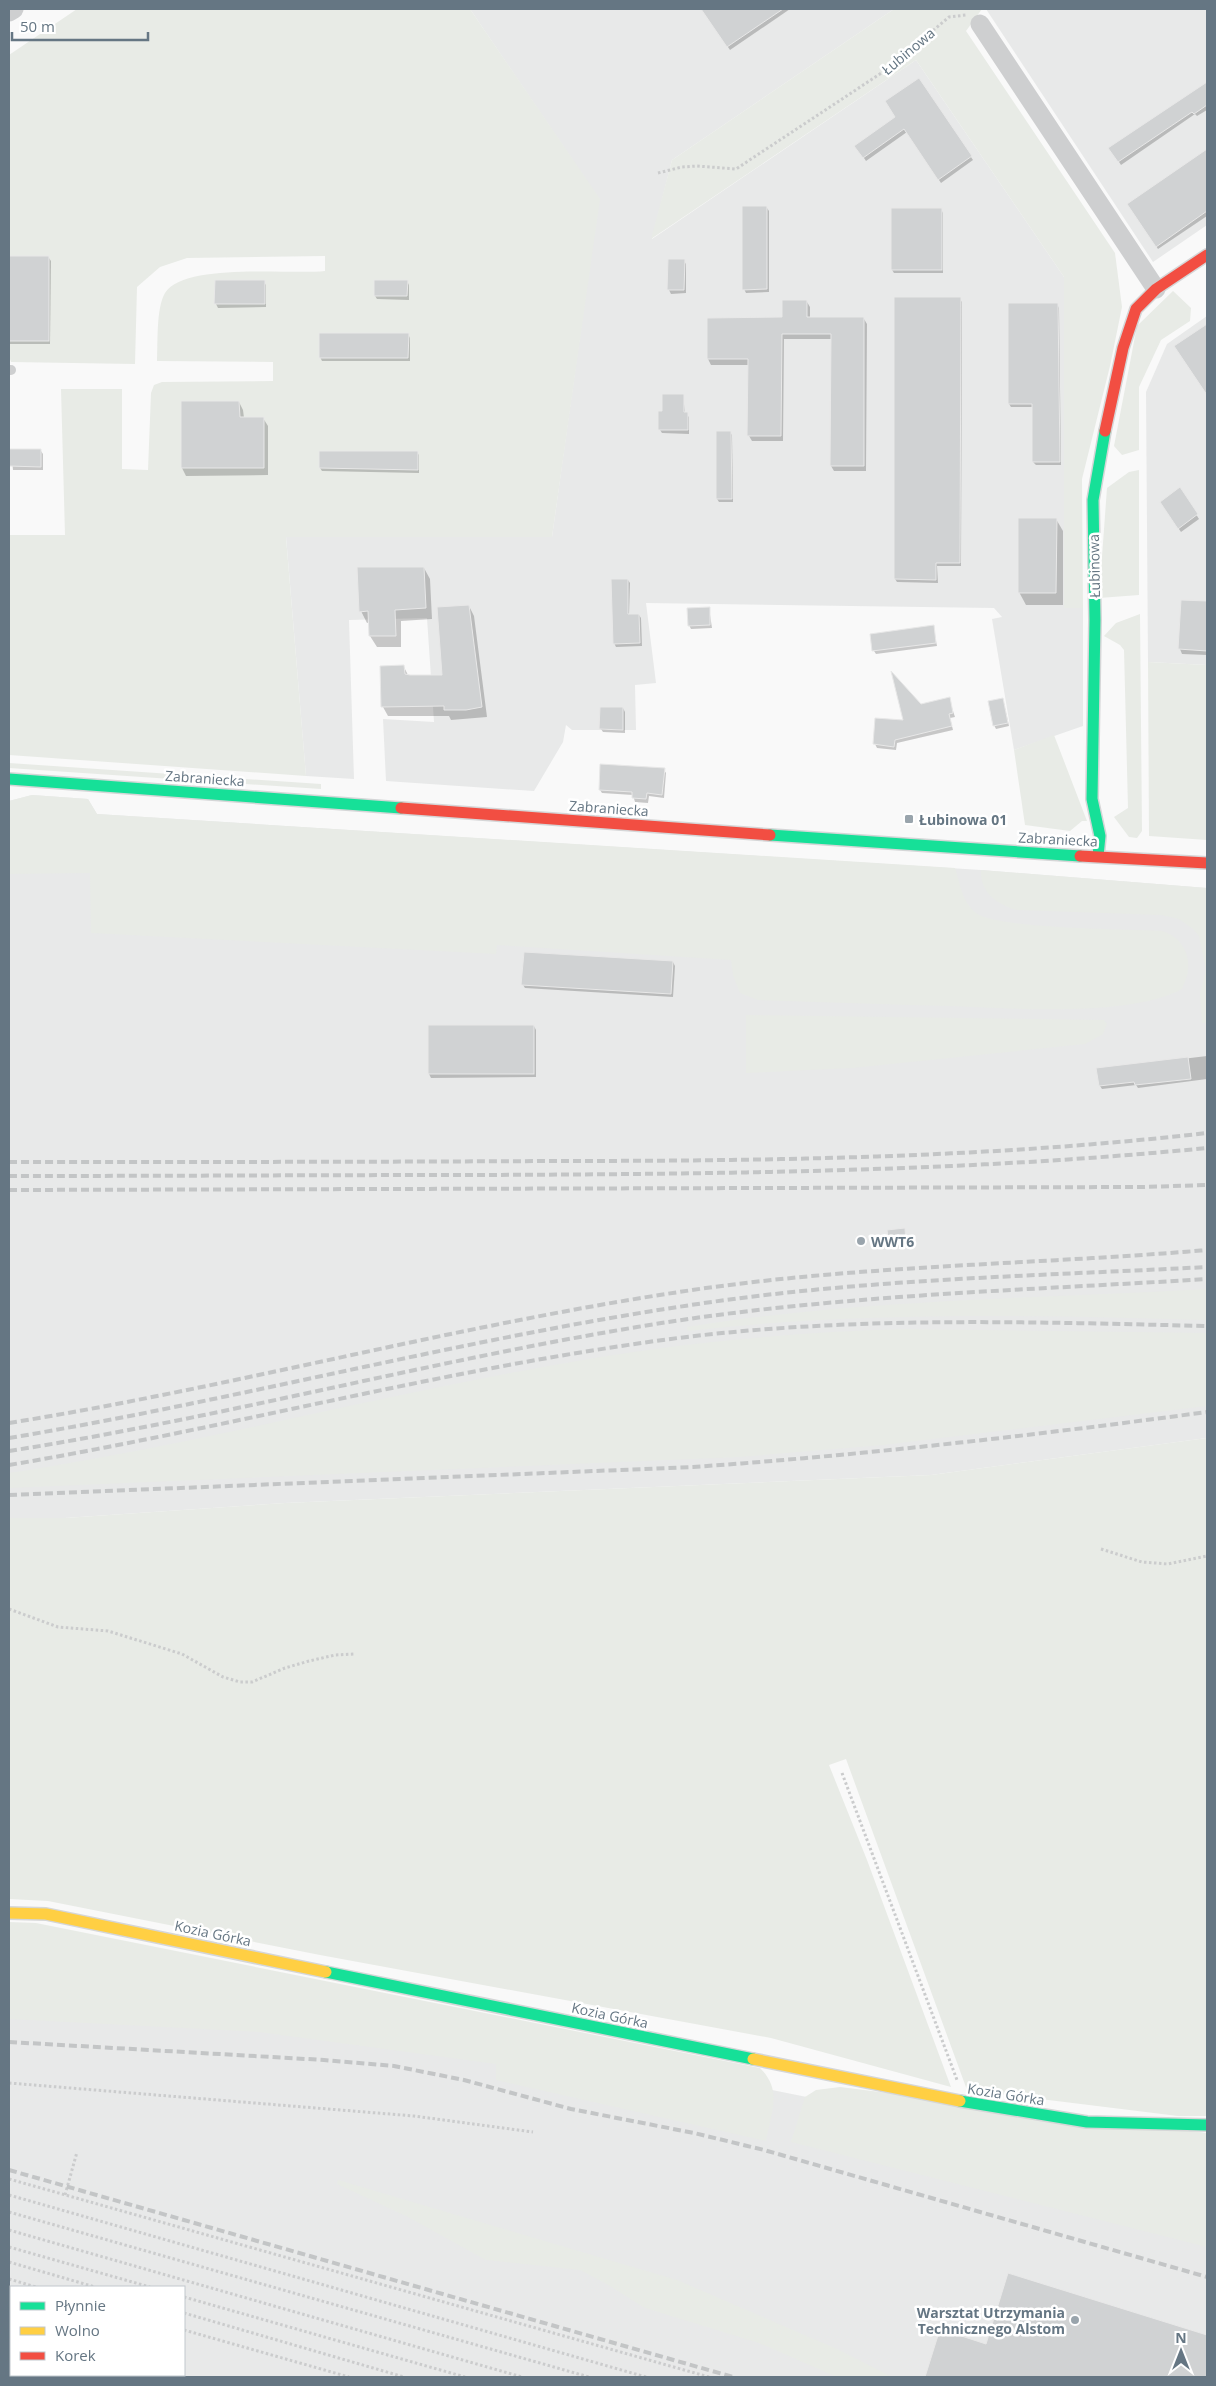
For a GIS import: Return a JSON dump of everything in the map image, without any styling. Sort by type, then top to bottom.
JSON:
[{"type":"street","points":[[9,12],[14,9]]},
{"type":"street","points":[[980,24],[1156,290]]},
{"type":"street","name":"Łubinowa","points":[[1098,856],[1100,836],[1092,799],[1095,620],[1093,500],[1108,410],[1123,348],[1136,309],[1156,290],[1207,255]]},
{"type":"street","name":"Zabraniecka","points":[[9,779],[954,848],[1207,863]]},
{"type":"street","name":"Kozia Górka","points":[[9,1913],[46,1914],[963,2102],[1087,2122],[1207,2125]]},
{"type":"path","name":"Łubinowa","points":[[658,173],[698,166],[736,169],[889,68],[949,17],[975,16],[980,24]]},
{"type":"path","points":[[1101,1549],[1142,1562],[1168,1564],[1207,1556]]},
{"type":"path","points":[[9,1609],[58,1627],[108,1631],[182,1654],[223,1677],[240,1682],[252,1682],[309,1660],[355,1654]]},
{"type":"path","points":[[842,1773],[954,2067],[963,2102]]},
{"type":"path","points":[[9,2084],[414,2116],[533,2132]]},
{"type":"path","points":[[65,2195],[78,2152]]},
{"type":"path","points":[[9,2178],[709,2377]]},
{"type":"path","points":[[9,2195],[646,2377]]},
{"type":"path","points":[[9,2212],[589,2377]]},
{"type":"path","points":[[9,2230],[522,2377]]},
{"type":"path","points":[[9,2247],[146,2286]]},
{"type":"path","points":[[9,2262],[91,2286]]},
{"type":"path","points":[[9,2279],[33,2286]]},
{"type":"path","points":[[185,2297],[465,2377]]},
{"type":"path","points":[[185,2313],[404,2377]]},
{"type":"path","points":[[185,2330],[349,2377]]},
{"type":"shaded area","points":[[77,9],[470,9],[600,199],[552,537],[286,537],[306,776],[9,755],[9,535],[65,535],[61,389],[122,389],[122,469],[148,470],[151,393],[154,385],[162,382],[273,381],[273,362],[157,361],[160,307],[165,293],[176,283],[215,273],[325,271],[325,256],[187,258],[160,267],[137,287],[135,364],[11,362],[9,356],[9,55]]},
{"type":"shaded area","points":[[470,9],[894,9],[672,160],[652,239],[916,60],[1064,277],[1065,608],[1083,608],[1083,726],[1014,750],[992,619],[1002,617],[994,608],[646,603],[656,683],[635,685],[636,730],[572,730],[566,725],[563,742],[534,791],[386,781],[383,719],[434,722],[427,618],[349,620],[354,779],[306,776],[286,536],[552,537],[599,199]]},
{"type":"shaded area","points":[[894,9],[982,9],[966,31],[1115,253],[1122,307],[1110,366],[1082,479],[1083,608],[1064,608],[1064,277],[916,60],[651,239],[672,160]]},
{"type":"shaded area","points":[[986,9],[1207,9],[1207,225],[1153,262]]},
{"type":"shaded area","points":[[1173,291],[1191,308],[1190,321],[1161,340],[1139,387],[1139,450],[1122,455],[1114,446],[1137,326]]},
{"type":"shaded area","points":[[1207,316],[1207,665],[1148,662],[1146,392],[1167,344]]},
{"type":"shaded area","points":[[1139,470],[1139,595],[1099,598],[1107,488],[1129,472]]},
{"type":"shaded area","points":[[1140,614],[1142,831],[1137,838],[1129,837],[1114,817],[1128,808],[1124,650],[1120,645],[1104,636],[1116,623]]},
{"type":"shaded area","points":[[1148,662],[1207,665],[1207,840],[1149,836]]},
{"type":"shaded area","points":[[1054,735],[1087,821],[1082,821],[1070,831],[1025,825],[1014,750]]},
{"type":"shaded area","points":[[9,763],[321,784],[321,789],[9,768]]},
{"type":"shaded area","points":[[32,795],[88,799],[97,814],[981,870],[1207,888],[1207,1438],[931,1475],[285,1503],[65,1518],[9,1518],[9,801]]},
{"type":"shaded area","points":[[32,795],[88,799],[97,814],[955,868],[965,898],[971,909],[976,913],[988,918],[1035,925],[1162,931],[1174,937],[1182,945],[1187,957],[1188,972],[1182,989],[1159,998],[1101,1008],[1035,1009],[758,1000],[740,993],[733,975],[731,960],[497,945],[496,954],[91,933],[90,873],[9,874],[9,801]]},
{"type":"shaded area","points":[[981,870],[1207,888],[1207,1023],[1202,1023],[1200,994],[1206,970],[1199,936],[1179,919],[1161,915],[1017,910],[997,901],[991,896],[983,885]]},
{"type":"shaded area","points":[[746,1015],[1104,1020],[1107,1024],[1103,1034],[1085,1044],[852,1068],[746,1073]]},
{"type":"shaded area","points":[[1207,1289],[1207,1320],[947,1316],[817,1320],[688,1331],[687,1327],[752,1318],[882,1305]]},
{"type":"shaded area","points":[[904,1329],[1207,1333],[1207,1406],[883,1445],[739,1457],[9,1488],[9,1473],[156,1447],[448,1385],[595,1358],[711,1342],[827,1332]]},
{"type":"shaded area","points":[[1207,1438],[1207,2116],[1178,2116],[967,2090],[846,1759],[829,1765],[867,1860],[951,2087],[771,2038],[320,1955],[48,1901],[9,1899],[9,1518],[65,1518],[285,1503],[931,1475]]},
{"type":"shaded area","points":[[9,1922],[36,1923],[760,2068],[771,2085],[774,2102],[766,2141],[496,2080],[496,2064],[259,2032],[9,2019]]},
{"type":"shaded area","points":[[9,1951],[747,2085],[986,2133],[1207,2150],[1207,2377],[9,2377]]},
{"type":"shaded area","points":[[840,2087],[1207,2133],[1207,2247],[791,2142],[805,2097],[816,2090]]},
{"type":"shaded area","points":[[338,2180],[677,2280],[837,2349],[892,2377],[837,2377],[759,2343],[645,2308],[580,2270],[486,2260],[408,2217],[337,2184]]},
{"type":"building","points":[[701,9],[783,9],[727,47]]},
{"type":"building","points":[[919,78],[972,156],[938,180],[904,129],[863,158],[854,146],[895,117],[885,101]]},
{"type":"building","points":[[1207,82],[1207,105],[1194,114],[1192,112],[1118,162],[1108,148]]},
{"type":"building","points":[[1207,149],[1207,211],[1156,247],[1127,204]]},
{"type":"building","points":[[742,206],[767,206],[767,289],[742,290]]},
{"type":"building","points":[[891,208],[942,208],[942,270],[891,270]]},
{"type":"building","points":[[9,256],[49,256],[49,341],[9,341]]},
{"type":"building","points":[[668,259],[685,259],[684,290],[667,290]]},
{"type":"building","points":[[215,280],[265,280],[265,304],[214,304]]},
{"type":"building","points":[[374,280],[408,280],[407,296],[374,296]]},
{"type":"building","points":[[894,297],[961,297],[960,563],[936,563],[936,580],[894,579]]},
{"type":"building","points":[[782,300],[807,300],[807,317],[864,317],[864,466],[830,466],[831,334],[782,334],[781,436],[747,436],[748,359],[707,359],[707,318],[782,317]]},
{"type":"building","points":[[1008,303],[1058,303],[1060,462],[1032,462],[1032,404],[1008,404]]},
{"type":"building","points":[[1207,324],[1207,395],[1174,346]]},
{"type":"building","points":[[319,333],[409,333],[408,358],[319,358]]},
{"type":"building","points":[[662,394],[684,394],[684,412],[688,412],[688,430],[658,430],[658,411],[662,411]]},
{"type":"building","points":[[181,401],[239,401],[240,417],[264,417],[264,468],[181,468]]},
{"type":"building","points":[[716,431],[731,431],[732,499],[716,499]]},
{"type":"building","points":[[9,449],[41,449],[41,467],[9,466]]},
{"type":"building","points":[[319,451],[418,451],[418,470],[319,468]]},
{"type":"building","points":[[1180,487],[1198,514],[1178,529],[1160,502]]},
{"type":"building","points":[[1018,518],[1057,518],[1056,593],[1018,593]]},
{"type":"building","points":[[357,567],[424,567],[426,608],[395,610],[396,636],[369,636],[368,611],[359,612]]},
{"type":"building","points":[[611,579],[628,579],[628,614],[639,614],[640,643],[613,644]]},
{"type":"building","points":[[1181,600],[1207,601],[1207,651],[1178,649]]},
{"type":"building","points":[[469,605],[482,707],[466,710],[444,710],[444,706],[381,707],[380,666],[404,665],[405,674],[410,675],[442,675],[437,607]]},
{"type":"building","points":[[710,607],[710,625],[688,626],[687,608]]},
{"type":"building","points":[[934,625],[936,643],[872,651],[870,634]]},
{"type":"building","points":[[891,671],[921,704],[950,697],[953,713],[949,714],[952,726],[895,740],[894,747],[873,744],[875,718],[903,720]]},
{"type":"building","points":[[1003,698],[1008,723],[993,726],[988,701]]},
{"type":"building","points":[[600,707],[623,707],[623,730],[599,729]]},
{"type":"building","points":[[600,764],[665,768],[662,795],[647,793],[646,799],[632,798],[632,792],[599,790]]},
{"type":"building","points":[[524,952],[673,961],[671,994],[521,985]]},
{"type":"building","points":[[428,1025],[534,1025],[534,1074],[428,1074]]},
{"type":"building","points":[[1188,1057],[1191,1079],[1135,1085],[1134,1082],[1099,1086],[1096,1068]]},
{"type":"building","points":[[905,1228],[906,1244],[889,1245],[887,1230]]},
{"type":"building","name":"Warsztat Utrzymania Technicznego Alstom","points":[[1008,2273],[1207,2335],[1207,2377],[925,2377],[940,2329],[986,2344]]},
{"type":"railway","points":[[9,1162],[797,1159],[1043,1148],[1207,1133]]},
{"type":"railway","points":[[9,1176],[657,1174],[840,1170],[1024,1162],[1207,1148]]},
{"type":"railway","points":[[9,1190],[1144,1187],[1207,1185]]},
{"type":"railway","points":[[9,1423],[177,1392],[511,1322],[679,1292],[811,1276],[1207,1250]]},
{"type":"railway","points":[[9,1438],[180,1406],[520,1335],[691,1305],[819,1289],[884,1284],[1207,1267]]},
{"type":"railway","points":[[9,1451],[166,1423],[480,1356],[708,1316],[850,1301],[1207,1279]]},
{"type":"railway","points":[[9,1465],[93,1450],[510,1365],[678,1338],[744,1331],[876,1323],[1009,1322],[1207,1326]]},
{"type":"railway","points":[[9,1495],[693,1467],[822,1457],[950,1444],[1207,1412]]},
{"type":"railway","points":[[9,2042],[324,2060],[394,2066],[464,2080],[571,2109],[694,2133],[764,2150],[1207,2277]]},
{"type":"railway","points":[[9,2170],[733,2377]]},
{"type":"traffic: fast","points":[[1098,856],[1100,836],[1092,799],[1095,620],[1093,500],[1105,431]]},
{"type":"traffic: fast","points":[[9,779],[401,808]]},
{"type":"traffic: fast","points":[[770,835],[1080,856]]},
{"type":"traffic: fast","points":[[326,1972],[753,2059]]},
{"type":"traffic: fast","points":[[960,2101],[1087,2122],[1207,2125]]},
{"type":"traffic: slow","points":[[9,1913],[46,1914],[326,1972]]},
{"type":"traffic: slow","points":[[753,2059],[960,2101]]},
{"type":"traffic: jam","points":[[1105,431],[1123,348],[1136,309],[1156,289],[1207,255]]},
{"type":"traffic: jam","points":[[401,808],[770,835]]},
{"type":"traffic: jam","points":[[1080,856],[1207,863]]},
{"type":"place","name":"Łubinowa 01","points":[[909,819]]},
{"type":"place","name":"WWT6","points":[[861,1241]]},
{"type":"place","name":"Warsztat Utrzymania Technicznego Alstom","points":[[1075,2320]]}]
